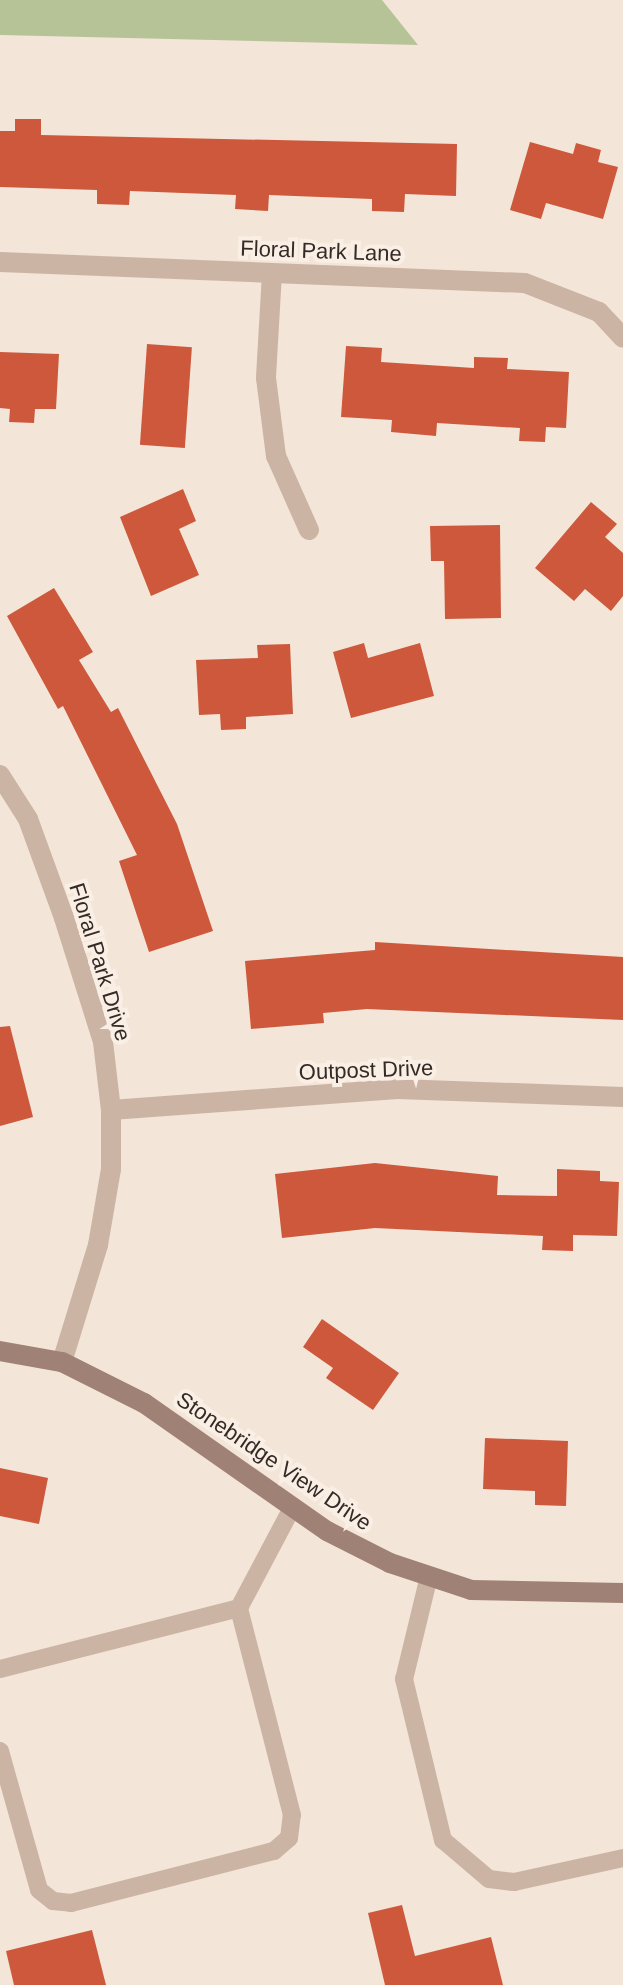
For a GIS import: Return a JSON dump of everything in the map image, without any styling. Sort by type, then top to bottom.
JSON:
[{"type":"street","name":"Floral Park Lane","points":[[0,262],[525,283],[587,305],[623,338]]},
{"type":"street","points":[[272,273],[266,378],[276,456],[309,530]]},
{"type":"street","name":"Floral Park Drive","points":[[0,775],[28,819],[64,918],[103,1042],[111,1110],[111,1169],[98,1245],[62,1362]]},
{"type":"street","name":"Outpost Drive","points":[[111,1110],[397,1089],[623,1097]]},
{"type":"street","name":"Stonebridge View Drive","points":[[0,1351],[62,1362],[144,1403],[293,1506],[390,1563],[429,1576],[524,1596],[623,1593]]},
{"type":"lane","points":[[0,1751],[39,1890],[53,1901],[71,1903],[274,1851],[289,1838],[292,1815],[239,1608],[293,1506]]},
{"type":"lane","points":[[429,1576],[404,1679],[443,1840],[489,1879],[514,1882],[623,1858]]},
{"type":"lane","points":[[0,1669],[239,1608]]},
{"type":"green space","points":[[0,0],[382,0],[418,45],[0,35]]},
{"type":"building","points":[[15,119],[41,119],[41,135],[457,144],[456,196],[405,194],[404,212],[372,211],[372,199],[269,195],[268,211],[235,209],[236,195],[130,191],[129,205],[97,204],[97,190],[0,187],[0,131],[15,131]]},
{"type":"building","points":[[530,142],[573,154],[576,143],[601,150],[598,162],[618,167],[603,219],[546,203],[541,219],[510,210]]},
{"type":"building","points":[[147,344],[192,347],[185,448],[140,445]]},
{"type":"building","points":[[346,346],[382,348],[381,362],[474,368],[474,357],[508,358],[507,369],[569,372],[566,428],[546,427],[545,442],[519,441],[520,428],[437,423],[436,436],[391,432],[392,420],[341,417]]},
{"type":"building","points":[[0,352],[59,354],[56,409],[35,409],[34,423],[9,422],[10,409],[0,408]]},
{"type":"building","points":[[183,489],[196,521],[179,529],[199,575],[151,596],[120,517]]},
{"type":"building","points":[[591,502],[617,524],[605,537],[623,553],[623,596],[611,611],[585,589],[574,601],[535,568]]},
{"type":"building","points":[[500,525],[501,618],[445,619],[444,561],[431,561],[430,526]]},
{"type":"building","points":[[54,588],[93,652],[79,660],[111,712],[118,708],[177,824],[213,931],[149,952],[119,861],[137,855],[63,706],[58,709],[7,616]]},
{"type":"building","points":[[364,643],[368,658],[420,643],[434,696],[351,718],[333,652]]},
{"type":"building","points":[[290,644],[293,714],[246,717],[246,729],[221,730],[220,714],[199,715],[196,660],[258,658],[257,645]]},
{"type":"building","points":[[375,942],[623,957],[623,1020],[367,1009],[323,1013],[324,1023],[251,1029],[245,961],[375,950]]},
{"type":"building","points":[[10,1026],[33,1117],[0,1126],[0,1027]]},
{"type":"building","points":[[375,1163],[498,1176],[497,1195],[557,1196],[557,1169],[600,1171],[600,1181],[619,1182],[617,1236],[573,1235],[573,1251],[542,1250],[543,1236],[375,1228],[282,1238],[275,1174]]},
{"type":"building","points":[[322,1319],[399,1373],[373,1410],[326,1378],[333,1368],[303,1347]]},
{"type":"building","points":[[485,1438],[568,1441],[566,1506],[535,1505],[535,1491],[483,1489]]},
{"type":"building","points":[[0,1468],[48,1478],[39,1524],[0,1516]]},
{"type":"building","points":[[402,1905],[415,1956],[491,1937],[503,1985],[385,1985],[368,1913]]},
{"type":"building","points":[[92,1930],[106,1985],[14,1985],[6,1951]]}]
